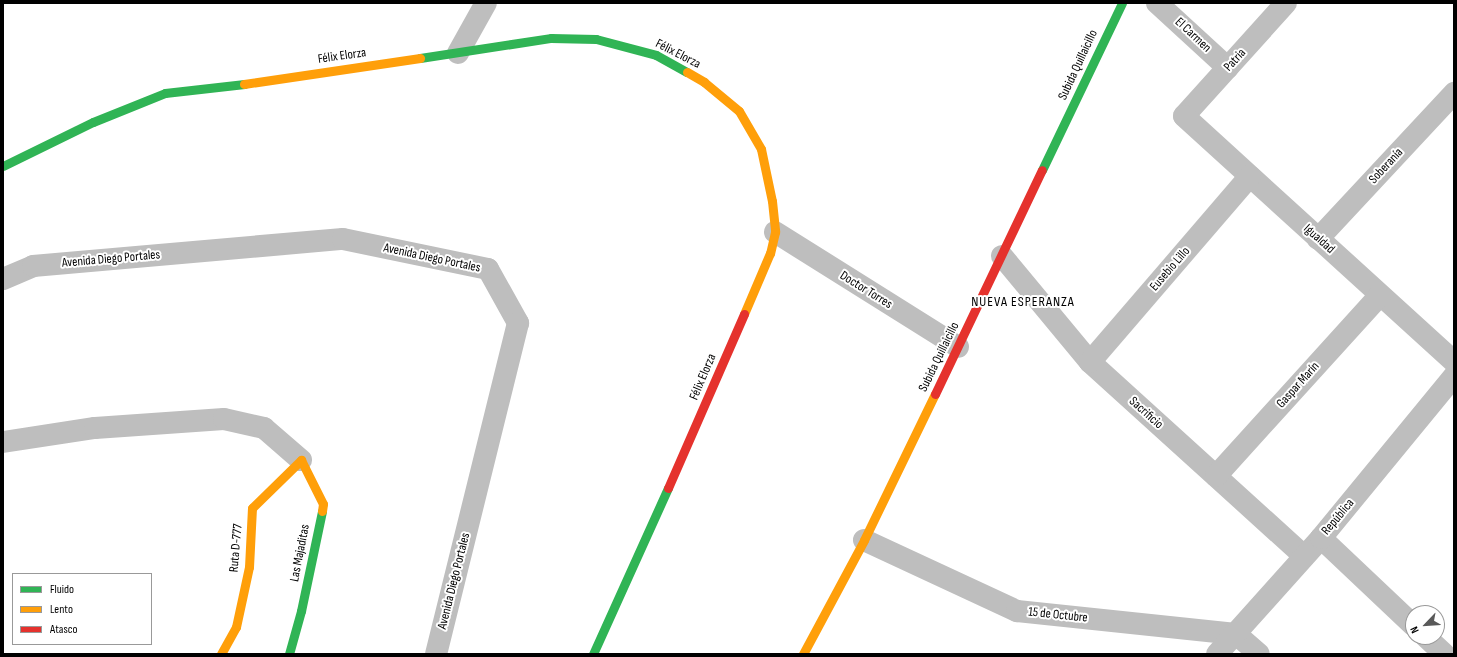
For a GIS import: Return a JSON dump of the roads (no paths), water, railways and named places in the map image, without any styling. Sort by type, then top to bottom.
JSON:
[{"type":"street","points":[[458,53],[486,3]]},
{"type":"street","name":"Subida Quillaicillo","points":[[803,654],[864,540],[1002,256],[1122,3]]},
{"type":"street","name":"El Carmen","points":[[1157,3],[1228,68]]},
{"type":"street","name":"Patria","points":[[1184,116],[1286,3]]},
{"type":"street","name":"Félix Elorza","points":[[3,166],[93,122],[165,93],[458,53],[552,38],[596,38],[656,55],[704,82],[739,111],[761,149],[772,201],[775,232],[770,253],[700,416],[593,654]]},
{"type":"street","name":"Soberanía","points":[[1318,239],[1454,93]]},
{"type":"street","name":"Igualdad","points":[[1184,116],[1454,362]]},
{"type":"street","name":"Eusebio Lillo","points":[[1090,362],[1250,176]]},
{"type":"street","name":"Doctor Torres","points":[[775,232],[958,347]]},
{"type":"street","name":"Avenida Diego Portales","points":[[3,279],[33,266],[343,239],[488,269],[518,323],[436,654]]},
{"type":"street","name":"Sacrificio","points":[[1002,256],[1090,362],[1304,556]]},
{"type":"street","name":"Gaspar Marín","points":[[1216,476],[1380,295]]},
{"type":"street","name":"República","points":[[1218,654],[1321,538],[1454,376]]},
{"type":"street","points":[[3,442],[95,428],[224,419],[264,428],[301,460]]},
{"type":"street","name":"Ruta D-777","points":[[221,654],[236,627],[249,567],[252,508],[301,460]]},
{"type":"street","name":"Las Majaditas","points":[[289,654],[301,611],[323,504],[301,460]]},
{"type":"street","points":[[1321,538],[1405,617]]},
{"type":"street","name":"15 de Octubre","points":[[864,540],[1017,611],[1236,634]]},
{"type":"street","points":[[1236,634],[1259,654]]},
{"type":"street","points":[[1434,645],[1444,654]]},
{"type":"district","name":"NUEVA ESPERANZA","points":[[1023,302]]}]
